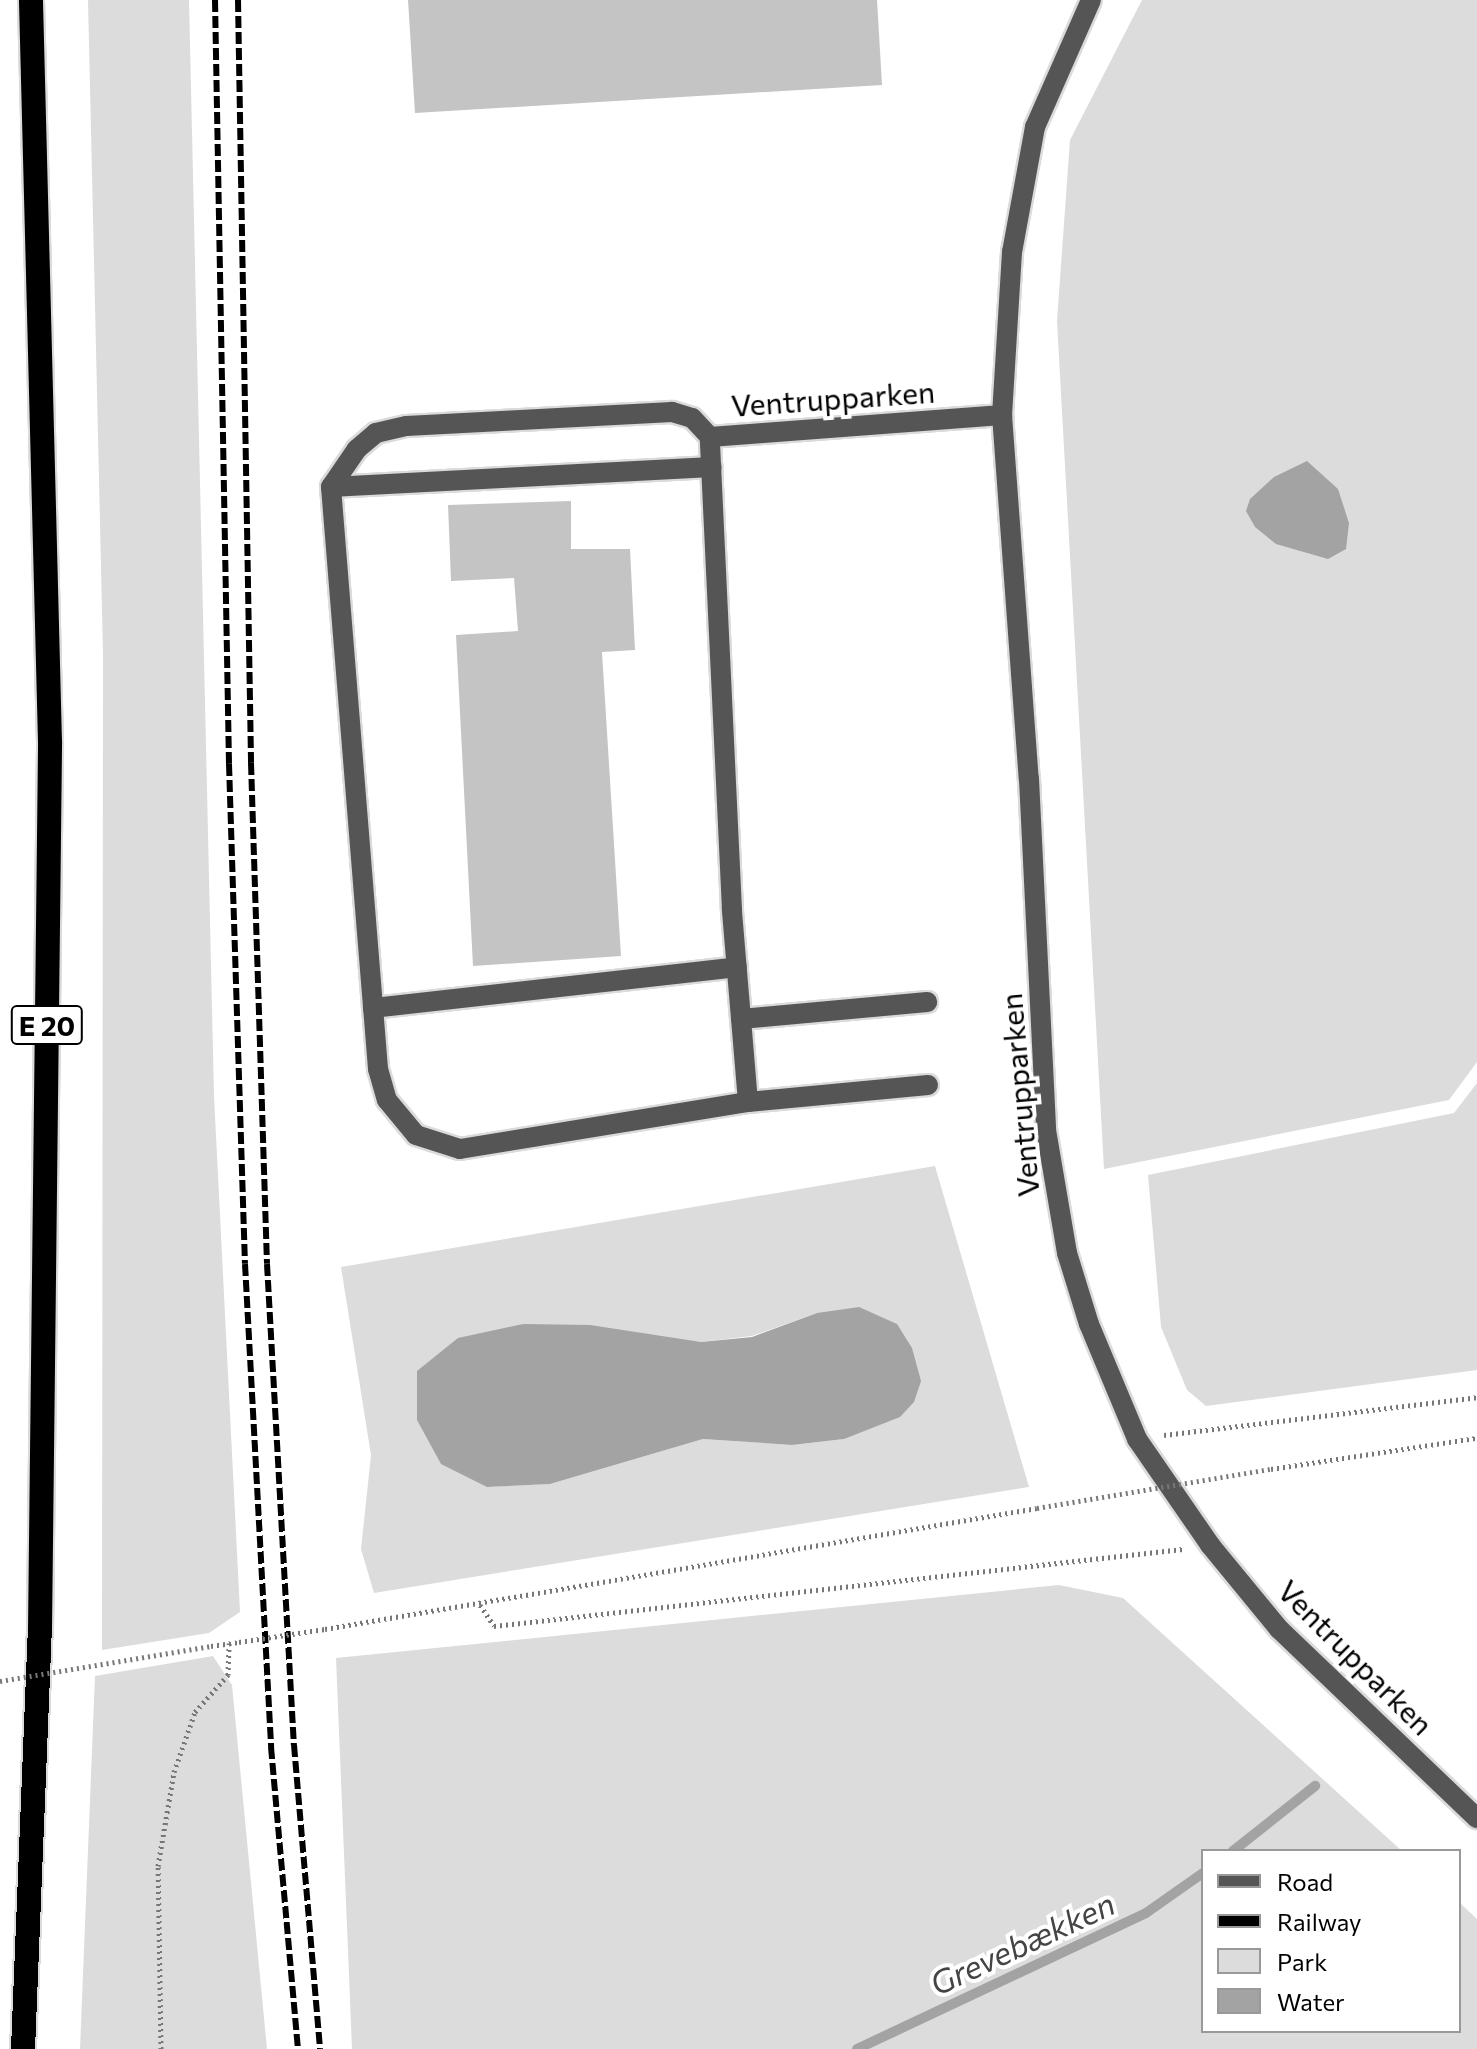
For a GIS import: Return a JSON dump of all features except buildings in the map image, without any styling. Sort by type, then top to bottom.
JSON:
[{"type":"highway","name":"E 20","points":[[23,2049],[40,1630],[50,742],[31,0]]},
{"type":"street","name":"Ventrupparken","points":[[1091,0],[1035,127],[1012,252],[1002,415],[1029,779],[1046,1130],[1067,1253],[1089,1324],[1137,1439],[1210,1545],[1279,1629],[1477,1818]]},
{"type":"street","points":[[710,437],[692,418],[672,412],[406,426],[376,433],[357,449],[331,487],[378,1069],[387,1100],[416,1135],[434,1145],[460,1149],[748,1102],[928,1085]]},
{"type":"street","name":"Ventrupparken","points":[[748,1102],[732,910],[710,437],[1002,415]]},
{"type":"street","points":[[331,487],[711,467]]},
{"type":"street","points":[[373,1008],[737,967]]},
{"type":"street","points":[[741,1019],[927,1002]]},
{"type":"path","points":[[1137,1439],[1477,1397]]},
{"type":"path","points":[[0,1681],[480,1605],[1037,1508],[1477,1438]]},
{"type":"path","points":[[480,1605],[494,1626],[1122,1560],[1210,1545]]},
{"type":"path","points":[[161,2049],[158,1866],[174,1772],[195,1712],[228,1675],[229,1643]]},
{"type":"green space","points":[[88,0],[189,0],[214,1096],[240,1612],[209,1633],[102,1650],[103,654]]},
{"type":"green space","points":[[1142,0],[1477,0],[1477,1062],[1449,1100],[1104,1169],[1057,321],[1070,140]]},
{"type":"green space","points":[[1477,1083],[1477,1370],[1206,1406],[1187,1390],[1161,1327],[1148,1175],[1454,1113]]},
{"type":"green space","points":[[935,1166],[1029,1487],[374,1593],[361,1549],[371,1455],[341,1267]],"holes":[[[817,1313],[844,1439],[792,1445],[703,1439],[550,1484],[487,1487],[646,1338],[701,1342],[752,1336]]]},
{"type":"green space","points":[[1059,1585],[1123,1598],[1400,1849],[1201,1849],[1201,2033],[1461,2033],[1461,1904],[1477,1919],[1477,2049],[352,2049],[336,1658]]},
{"type":"green space","points":[[213,1656],[232,1685],[267,2049],[80,2049],[95,1676]]},
{"type":"water","points":[[1307,461],[1338,489],[1349,523],[1346,549],[1328,559],[1276,544],[1255,527],[1246,511],[1250,499],[1274,477]]},
{"type":"water","points":[[859,1307],[897,1324],[912,1348],[921,1381],[914,1402],[900,1417],[844,1439],[792,1445],[703,1439],[550,1484],[487,1487],[441,1464],[417,1420],[417,1371],[458,1338],[523,1324],[590,1325],[701,1342],[752,1337],[817,1313]]},
{"type":"waterway","name":"Grevebækken","points":[[1236,1849],[1315,1786]]},
{"type":"waterway","name":"Grevebækken","points":[[857,2049],[1146,1913],[1201,1874]]},
{"type":"railway","points":[[215,0],[229,764],[245,1264],[271,1747],[298,2049]]},
{"type":"railway","points":[[238,0],[251,763],[267,1264],[294,1745],[320,2049]]}]
